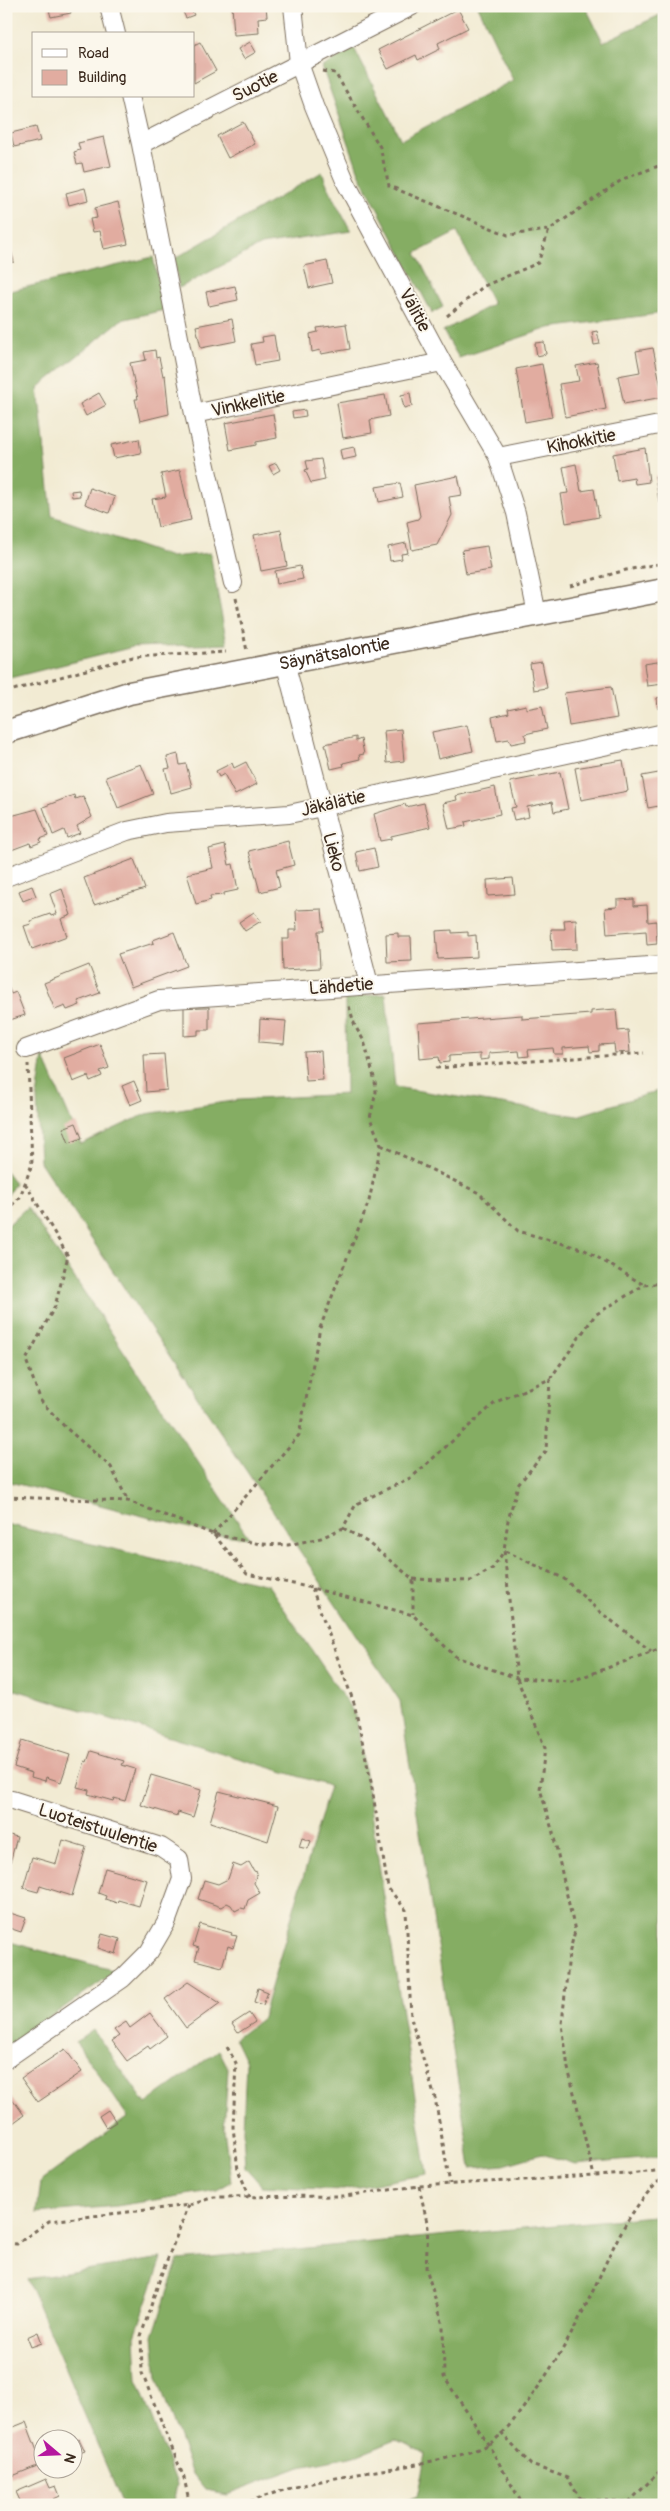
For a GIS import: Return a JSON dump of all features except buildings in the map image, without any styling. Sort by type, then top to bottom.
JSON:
[{"type":"main road","name":"Säynätsalontie","points":[[6,732],[128,693],[285,662],[536,606],[664,590]]},
{"type":"street","points":[[109,6],[116,32]]},
{"type":"street","name":"Välitie","points":[[293,6],[300,63],[314,106],[346,183],[442,362],[498,457],[516,512],[536,606]]},
{"type":"street","name":"Suotie","points":[[142,144],[412,6]]},
{"type":"street","points":[[130,98],[142,144],[194,414]]},
{"type":"street","name":"Vinkkelitie","points":[[233,582],[194,414],[442,362]]},
{"type":"street","name":"Kihokkitie","points":[[498,457],[664,424]]},
{"type":"street","name":"Lieko","points":[[285,662],[369,984]]},
{"type":"street","name":"Jäkälätie","points":[[6,877],[127,831],[166,824],[289,814],[322,805],[664,733]]},
{"type":"street","name":"Lähdetie","points":[[26,1049],[159,1000],[664,965]]},
{"type":"street","name":"Luoteistuulentie","points":[[6,1800],[12,1800],[161,1847],[179,1860],[182,1879],[166,1922],[149,1952],[123,1978],[6,2059]]},
{"type":"path","points":[[316,70],[335,73],[380,147],[389,186],[508,235],[549,230],[623,179],[664,164]]},
{"type":"path","points":[[447,316],[484,286],[538,263],[549,230]]},
{"type":"path","points":[[536,606],[626,570],[664,563]]},
{"type":"path","points":[[233,582],[247,651]]},
{"type":"path","points":[[239,652],[256,650]]},
{"type":"path","points":[[6,692],[133,657],[232,652]]},
{"type":"path","points":[[213,1534],[299,1435],[320,1328],[369,1201],[381,1145],[370,1118],[376,1092],[372,1067],[348,1005],[348,986]]},
{"type":"path","points":[[6,1212],[20,1197],[32,1164],[31,1101],[26,1049]]},
{"type":"path","points":[[436,1068],[644,1053]]},
{"type":"path","points":[[381,1145],[479,1193],[518,1230],[585,1250],[644,1285]]},
{"type":"path","points":[[25,1183],[68,1256],[55,1306],[26,1360],[41,1401],[65,1427],[111,1467],[128,1501]]},
{"type":"path","points":[[6,1496],[128,1501],[213,1534],[260,1544],[288,1545],[321,1538],[343,1528],[356,1504],[412,1478],[496,1402],[550,1379],[596,1315],[644,1285],[664,1283]]},
{"type":"path","points":[[550,1379],[546,1451],[518,1485],[508,1520],[504,1550],[517,1678],[545,1748],[540,1789],[553,1833],[575,1931],[569,1954],[562,2024],[568,2068],[594,2176]]},
{"type":"path","points":[[343,1528],[368,1542],[413,1579],[471,1581],[494,1568],[504,1550]]},
{"type":"path","points":[[213,1534],[247,1574],[312,1588],[413,1615],[456,1657],[517,1678],[572,1681],[664,1647]]},
{"type":"path","points":[[504,1550],[564,1578],[599,1611],[651,1651]]},
{"type":"path","points":[[413,1579],[413,1615]]},
{"type":"path","points":[[312,1588],[354,1703],[371,1782],[388,1888],[406,1910],[410,2018],[435,2098],[450,2184]]},
{"type":"path","points":[[227,2047],[236,2063],[233,2127],[238,2170],[250,2196]]},
{"type":"path","points":[[6,2243],[17,2244],[49,2221],[190,2205],[214,2197],[344,2196],[419,2186],[664,2170]]},
{"type":"path","points":[[242,2505],[319,2482],[449,2458],[488,2444],[501,2433],[524,2407],[556,2362],[581,2316],[632,2210],[648,2190],[664,2176]]},
{"type":"path","points":[[419,2186],[428,2227],[426,2268],[443,2325],[444,2377],[488,2444],[523,2505]]},
{"type":"path","points":[[190,2205],[161,2276],[141,2336],[142,2374],[184,2478],[190,2505]]},
{"type":"path","points":[[501,2433],[531,2465],[568,2478],[580,2499]]},
{"type":"path","points":[[580,2499],[629,2502],[664,2467]]},
{"type":"path","points":[[576,2505],[580,2499]]},
{"type":"green space","points":[[478,6],[585,6],[603,42],[664,13],[664,313],[549,328],[459,358],[443,331],[493,304],[457,232],[416,253],[443,307],[432,313],[360,175],[322,67],[354,48],[401,140],[513,80]]},
{"type":"green space","points":[[322,172],[330,192],[351,231],[261,245],[179,288],[174,259]]},
{"type":"green space","points":[[153,257],[164,310],[121,320],[38,388],[52,516],[171,557],[210,553],[227,644],[133,647],[6,679],[6,292]]},
{"type":"green space","points":[[386,994],[395,1087],[577,1116],[664,1089],[664,2156],[575,2164],[542,2154],[504,2165],[471,2168],[400,1701],[40,1162],[37,1098],[43,1056],[81,1144],[146,1114],[239,1100],[346,1094],[345,997]]},
{"type":"green space","points":[[6,1171],[15,1183],[6,1198]]},
{"type":"green space","points":[[27,1207],[249,1538],[213,1534],[6,1481],[6,1227]]},
{"type":"green space","points":[[6,1524],[268,1585],[356,1716],[427,2174],[343,2190],[262,2186],[245,2167],[243,2130],[246,2062],[235,2039],[262,2018],[330,1786],[6,1687]]},
{"type":"green space","points":[[6,1941],[116,1971],[6,2048]]},
{"type":"green space","points":[[93,2030],[146,2104],[219,2050],[228,2068],[224,2129],[231,2182],[217,2190],[117,2206],[37,2213],[41,2181],[128,2117],[76,2042]]},
{"type":"green space","points":[[664,2215],[664,2505],[397,2505],[417,2497],[426,2454],[396,2439],[354,2456],[300,2467],[228,2494],[205,2490],[192,2474],[157,2377],[153,2336],[178,2260]]},
{"type":"green space","points":[[162,2258],[135,2336],[137,2380],[177,2484],[173,2505],[123,2505],[27,2279]]}]
